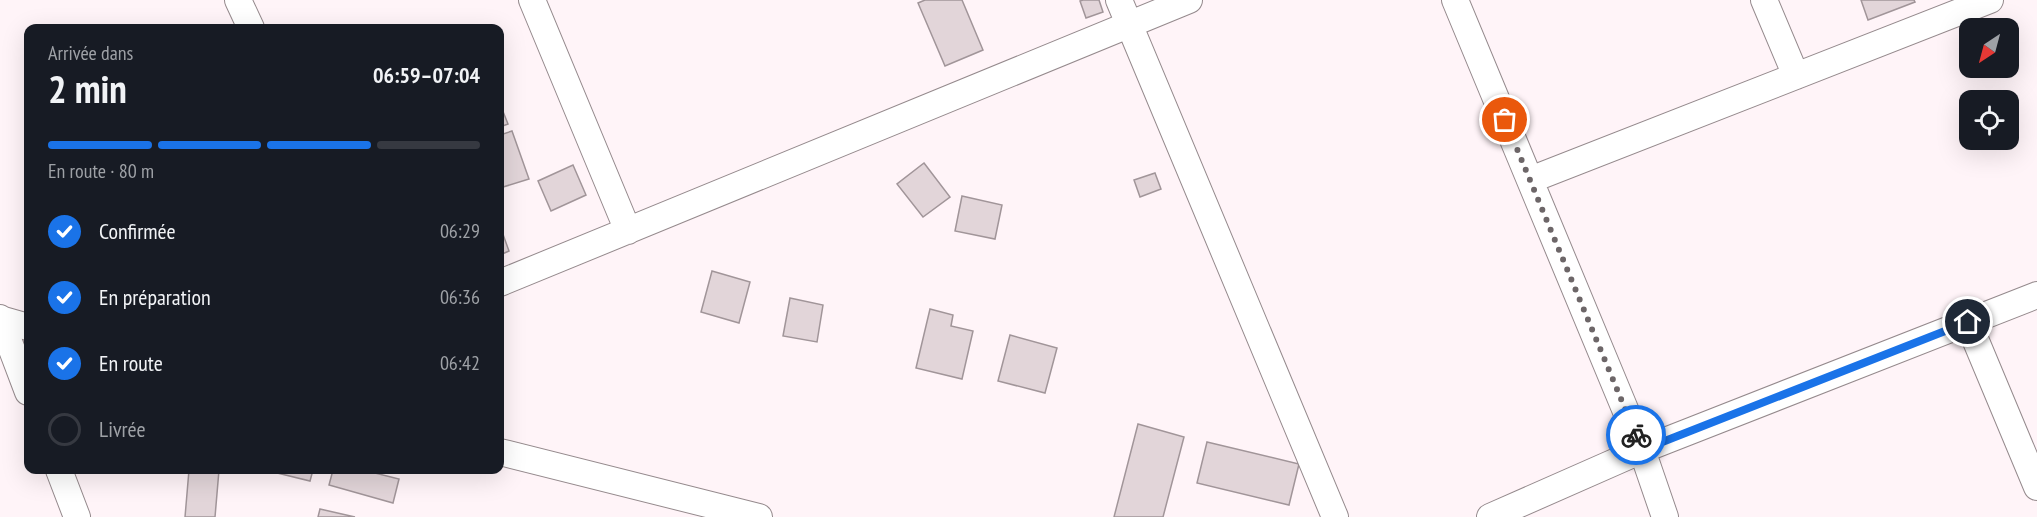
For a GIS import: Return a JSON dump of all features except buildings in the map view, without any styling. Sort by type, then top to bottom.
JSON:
[{"type":"street","points":[[238,0],[249,24]]},
{"type":"street","points":[[532,0],[628,231]]},
{"type":"street","points":[[1119,0],[1335,517]]},
{"type":"street","points":[[504,281],[1189,0]]},
{"type":"street","points":[[1455,0],[1642,450],[1665,517]]},
{"type":"street","points":[[1764,0],[1796,76]]},
{"type":"street","points":[[1530,180],[1990,0]]},
{"type":"street","points":[[1490,517],[1642,450],[2037,295]]},
{"type":"street","points":[[0,318],[24,326]]},
{"type":"street","points":[[0,318],[24,381]]},
{"type":"street","points":[[1968,322],[2037,487]]},
{"type":"street","points":[[504,453],[759,517]]},
{"type":"street","points":[[61,474],[77,517]]},
{"type":"way so far","points":[[1505,120],[1636,435]]},
{"type":"route","points":[[1636,435],[1642,450],[1968,322]]}]
